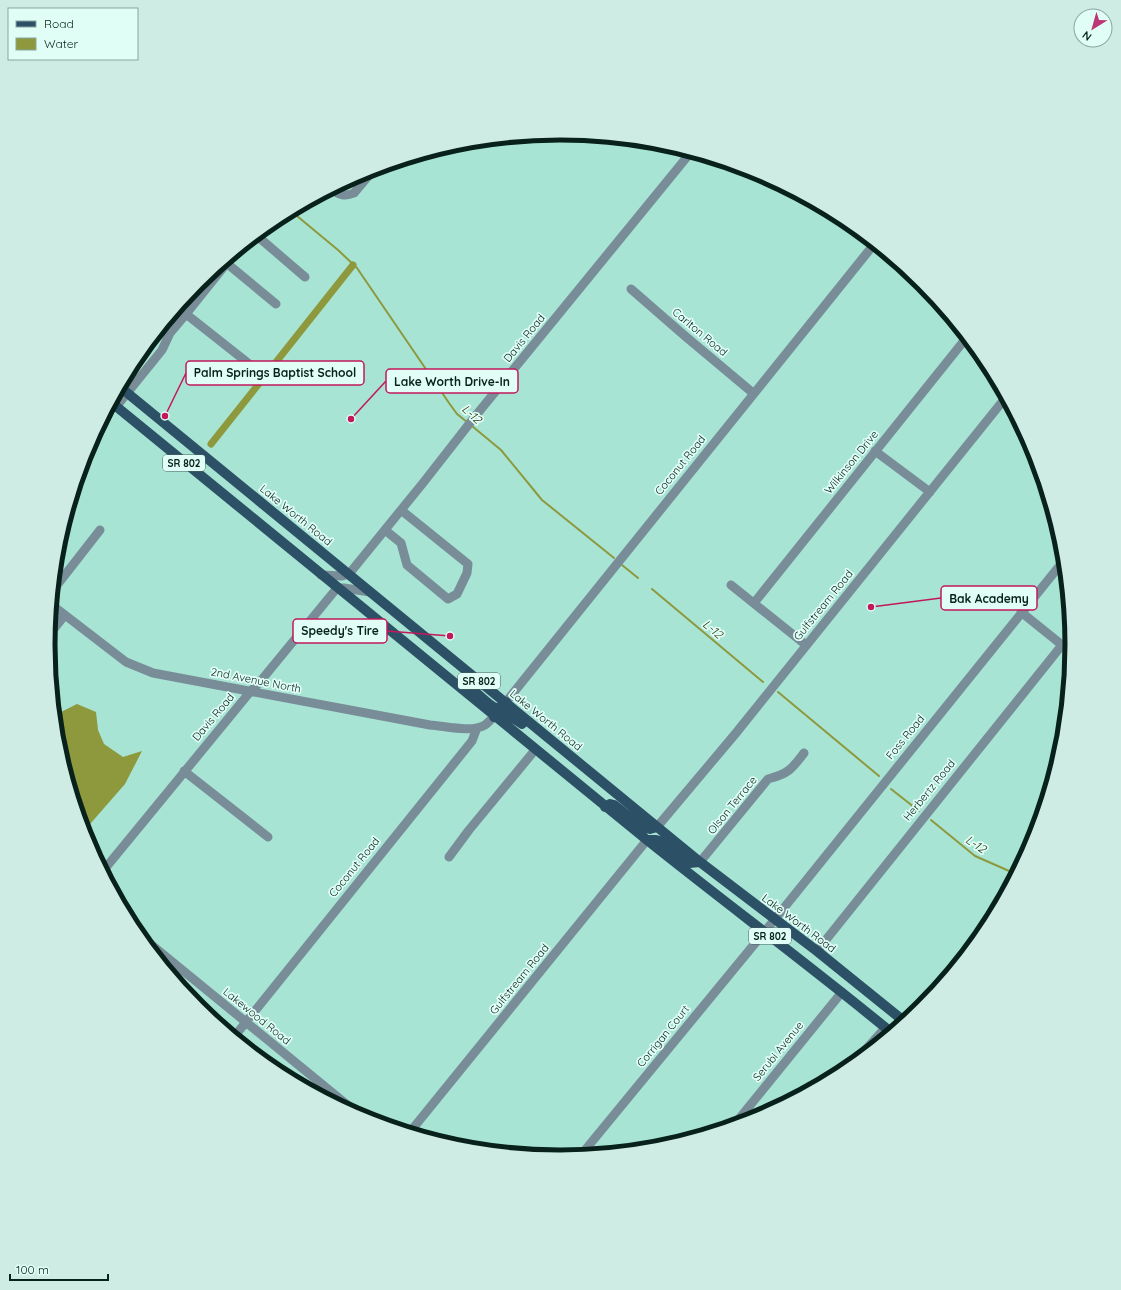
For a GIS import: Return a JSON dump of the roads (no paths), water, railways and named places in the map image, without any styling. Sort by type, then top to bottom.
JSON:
[{"type":"main road","name":"Lake Worth Road","points":[[124,390],[700,862],[817,951],[901,1019]]},
{"type":"main road","name":"SR 802","points":[[115,406],[535,750],[711,892],[764,931],[888,1030]]},
{"type":"main road","points":[[452,682],[471,689],[493,706],[498,708],[506,702]]},
{"type":"main road","points":[[494,716],[506,714],[530,730],[544,734]]},
{"type":"main road","points":[[606,807],[610,804],[614,805],[642,827],[650,829],[657,827]]},
{"type":"main road","points":[[647,840],[663,842],[689,863],[700,862]]},
{"type":"street","name":"Davis Road","points":[[349,574],[473,419],[688,156]]},
{"type":"street","points":[[337,192],[341,195],[350,195],[354,193],[366,178]]},
{"type":"street","points":[[260,239],[305,277]]},
{"type":"street","name":"Coconut Road","points":[[506,702],[872,247]]},
{"type":"street","points":[[228,264],[276,304]]},
{"type":"street","points":[[125,389],[162,350],[170,333],[212,279]]},
{"type":"street","name":"Carlton Road","points":[[631,289],[753,393]]},
{"type":"street","points":[[186,314],[248,364]]},
{"type":"street","points":[[166,329],[170,333]]},
{"type":"street","name":"Wilkinson Drive","points":[[754,603],[964,340]]},
{"type":"street","name":"Gulfstream Road","points":[[657,827],[736,733],[1003,401]]},
{"type":"street","points":[[875,451],[930,492]]},
{"type":"street","points":[[385,530],[401,543],[407,565],[448,599],[457,594],[467,572],[468,564],[401,510]]},
{"type":"street","points":[[59,583],[100,530]]},
{"type":"street","name":"Foss Road","points":[[764,931],[1060,566]]},
{"type":"street","points":[[321,575],[342,576],[349,574]]},
{"type":"street","points":[[731,585],[806,645]]},
{"type":"street","name":"Davis Road","points":[[106,867],[184,771],[337,588]]},
{"type":"street","points":[[337,588],[370,592]]},
{"type":"street","name":"2nd Avenue North","points":[[56,608],[126,662],[153,673],[430,725],[466,729],[477,728]]},
{"type":"street","name":"Herbertz Road","points":[[817,951],[1062,645],[1022,612]]},
{"type":"street","points":[[56,627],[65,615]]},
{"type":"street","name":"Coconut Road","points":[[237,1033],[472,741],[477,728],[484,726],[494,716]]},
{"type":"street","points":[[449,856],[535,750]]},
{"type":"street","name":"Olson Terrace","points":[[700,862],[768,779],[780,776],[792,769],[804,753]]},
{"type":"street","points":[[184,771],[268,837]]},
{"type":"street","name":"Gulfstream Road","points":[[413,1128],[647,840]]},
{"type":"street","name":"Corrigan Court","points":[[586,1149],[764,931]]},
{"type":"street","name":"Lakewood Road","points":[[168,964],[246,1022],[341,1100]]},
{"type":"street","name":"Serubi Avenue","points":[[741,1117],[842,992]]},
{"type":"water","points":[[77,704],[96,712],[98,730],[104,744],[123,757],[142,751],[125,784],[89,826],[72,776],[59,713]]},
{"type":"waterway","name":"L-12","points":[[296,215],[357,268],[449,403],[457,414],[467,422]]},
{"type":"waterway","points":[[211,444],[353,265]]},
{"type":"waterway","name":"L-12","points":[[472,426],[501,450],[542,500],[614,558]]},
{"type":"waterway","name":"L-12","points":[[622,565],[638,578]]},
{"type":"waterway","name":"L-12","points":[[652,589],[763,682]]},
{"type":"waterway","name":"L-12","points":[[778,692],[879,776]]},
{"type":"waterway","name":"L-12","points":[[891,789],[919,811]]},
{"type":"waterway","name":"L-12","points":[[931,820],[975,856],[1012,872]]},
{"type":"place","name":"Palm Springs Baptist School","points":[[165,416]]},
{"type":"place","name":"Lake Worth Drive-In","points":[[351,419]]},
{"type":"place","name":"Bak Academy","points":[[871,607]]},
{"type":"place","name":"Speedy's Tire","points":[[450,636]]}]
